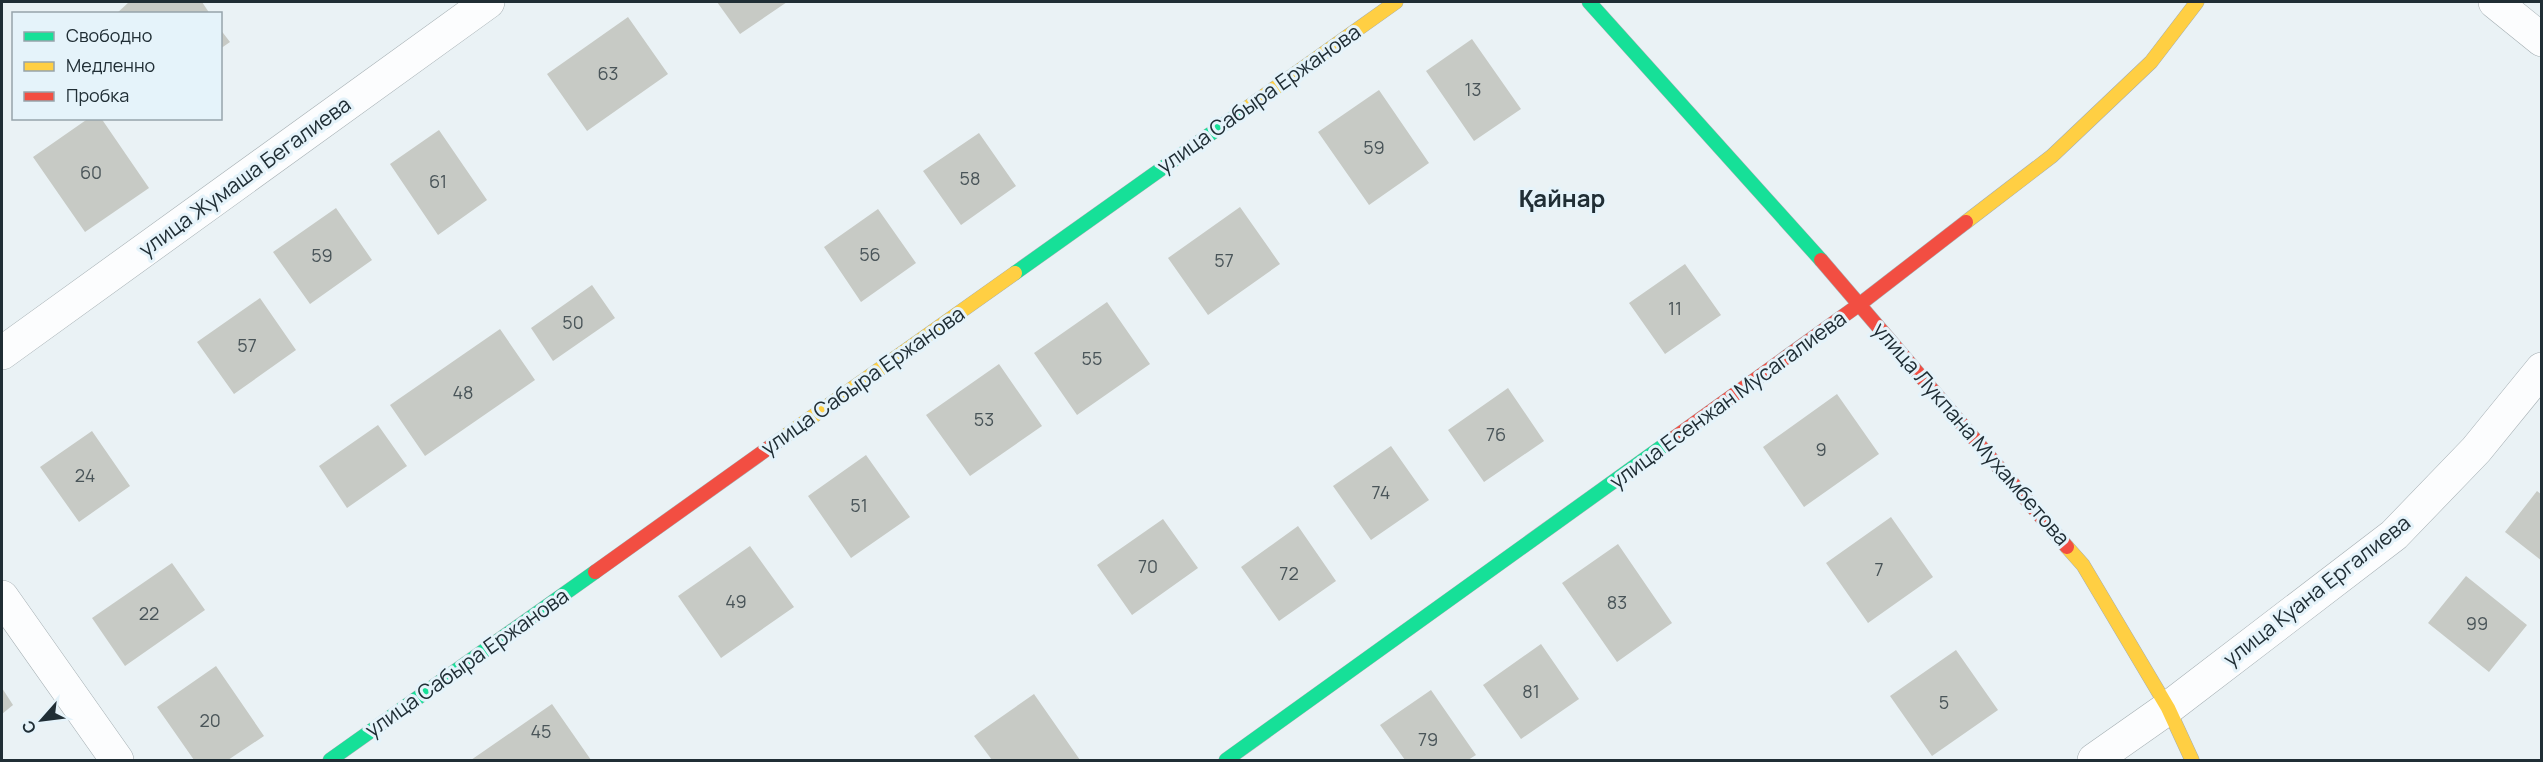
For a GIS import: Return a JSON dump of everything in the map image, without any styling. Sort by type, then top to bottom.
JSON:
[{"type":"street","name":"улица Жумаша Бегалиева","points":[[2,352],[488,2]]},
{"type":"street","name":"улица Сабыра Ержанова","points":[[330,760],[1396,2]]},
{"type":"street","name":"улица Лукпана Мухамбетова","points":[[1589,2],[1860,304],[2083,565],[2168,708],[2192,760]]},
{"type":"street","name":"улица Есенжан Мусагалиева","points":[[1226,760],[1860,304],[2052,156],[2151,62],[2197,2]]},
{"type":"street","points":[[2495,2],[2541,40]]},
{"type":"street","name":"улица Куана Ергалиева","points":[[2094,760],[2168,708],[2394,535],[2476,450],[2541,369]]},
{"type":"street","points":[[2,597],[117,760]]},
{"type":"building","points":[[129,2],[202,2],[209,12],[118,12]]},
{"type":"building","points":[[717,2],[787,2],[740,34]]},
{"type":"building","points":[[628,17],[668,74],[587,131],[547,74]]},
{"type":"building","points":[[222,32],[230,42],[222,48]]},
{"type":"building","points":[[1472,39],[1521,109],[1474,141],[1426,71]]},
{"type":"building","points":[[1379,90],[1429,163],[1369,205],[1318,132]]},
{"type":"building","points":[[86,120],[102,120],[149,188],[85,232],[33,157]]},
{"type":"building","points":[[439,130],[487,200],[438,235],[390,164]]},
{"type":"building","points":[[979,133],[1016,186],[961,225],[923,171]]},
{"type":"building","points":[[1240,207],[1280,264],[1208,315],[1168,258]]},
{"type":"building","points":[[336,208],[372,260],[310,304],[273,252]]},
{"type":"building","points":[[878,209],[916,263],[861,302],[824,247]]},
{"type":"building","points":[[1685,264],[1721,315],[1665,354],[1629,303]]},
{"type":"building","points":[[592,285],[615,318],[553,361],[531,328]]},
{"type":"building","points":[[260,298],[296,350],[234,394],[197,342]]},
{"type":"building","points":[[1107,302],[1150,364],[1077,415],[1034,353]]},
{"type":"building","points":[[500,329],[535,380],[425,456],[390,405]]},
{"type":"building","points":[[999,364],[1042,426],[970,476],[926,415]]},
{"type":"building","points":[[1508,388],[1544,441],[1484,482],[1448,430]]},
{"type":"building","points":[[1837,394],[1879,454],[1804,507],[1763,447]]},
{"type":"building","points":[[378,425],[407,466],[347,508],[319,466]]},
{"type":"building","points":[[92,431],[130,486],[79,522],[40,467]]},
{"type":"building","points":[[1391,446],[1429,500],[1371,540],[1333,486]]},
{"type":"building","points":[[866,455],[910,517],[851,558],[808,496]]},
{"type":"building","points":[[2537,491],[2542,495],[2542,561],[2505,532]]},
{"type":"building","points":[[1891,517],[1933,577],[1868,623],[1826,563]]},
{"type":"building","points":[[1163,519],[1198,568],[1132,615],[1097,565]]},
{"type":"building","points":[[1298,526],[1336,581],[1279,621],[1241,567]]},
{"type":"building","points":[[1618,544],[1672,623],[1617,662],[1562,583]]},
{"type":"building","points":[[750,546],[794,607],[721,658],[678,596]]},
{"type":"building","points":[[172,563],[205,610],[125,666],[92,618]]},
{"type":"building","points":[[2466,576],[2527,625],[2489,672],[2428,623]]},
{"type":"building","points":[[1541,644],[1579,699],[1521,739],[1483,685]]},
{"type":"building","points":[[1956,650],[1998,710],[1932,756],[1890,696]]},
{"type":"building","points":[[216,666],[264,736],[228,760],[194,760],[157,707]]},
{"type":"building","points":[[2,688],[13,705],[2,714]]},
{"type":"building","points":[[1431,690],[1476,755],[1468,760],[1405,760],[1380,725]]},
{"type":"building","points":[[1034,694],[1080,760],[992,760],[974,736]]},
{"type":"building","points":[[552,704],[591,760],[471,760]]},
{"type":"traffic: fast","points":[[1589,2],[1821,260]]},
{"type":"traffic: fast","points":[[1015,273],[1247,108]]},
{"type":"traffic: fast","points":[[1226,760],[1674,438]]},
{"type":"traffic: fast","points":[[330,760],[595,572]]},
{"type":"traffic: slow","points":[[1247,108],[1396,2]]},
{"type":"traffic: slow","points":[[1966,222],[2052,156],[2151,62],[2197,2]]},
{"type":"traffic: slow","points":[[781,439],[1015,273]]},
{"type":"traffic: slow","points":[[2067,547],[2083,565],[2168,708],[2192,760]]},
{"type":"traffic: jam","points":[[1674,438],[1860,304],[1966,222]]},
{"type":"traffic: jam","points":[[1821,260],[2067,547]]},
{"type":"traffic: jam","points":[[595,572],[781,439]]},
{"type":"district","name":"Қайнар","points":[[1562,199]]}]
